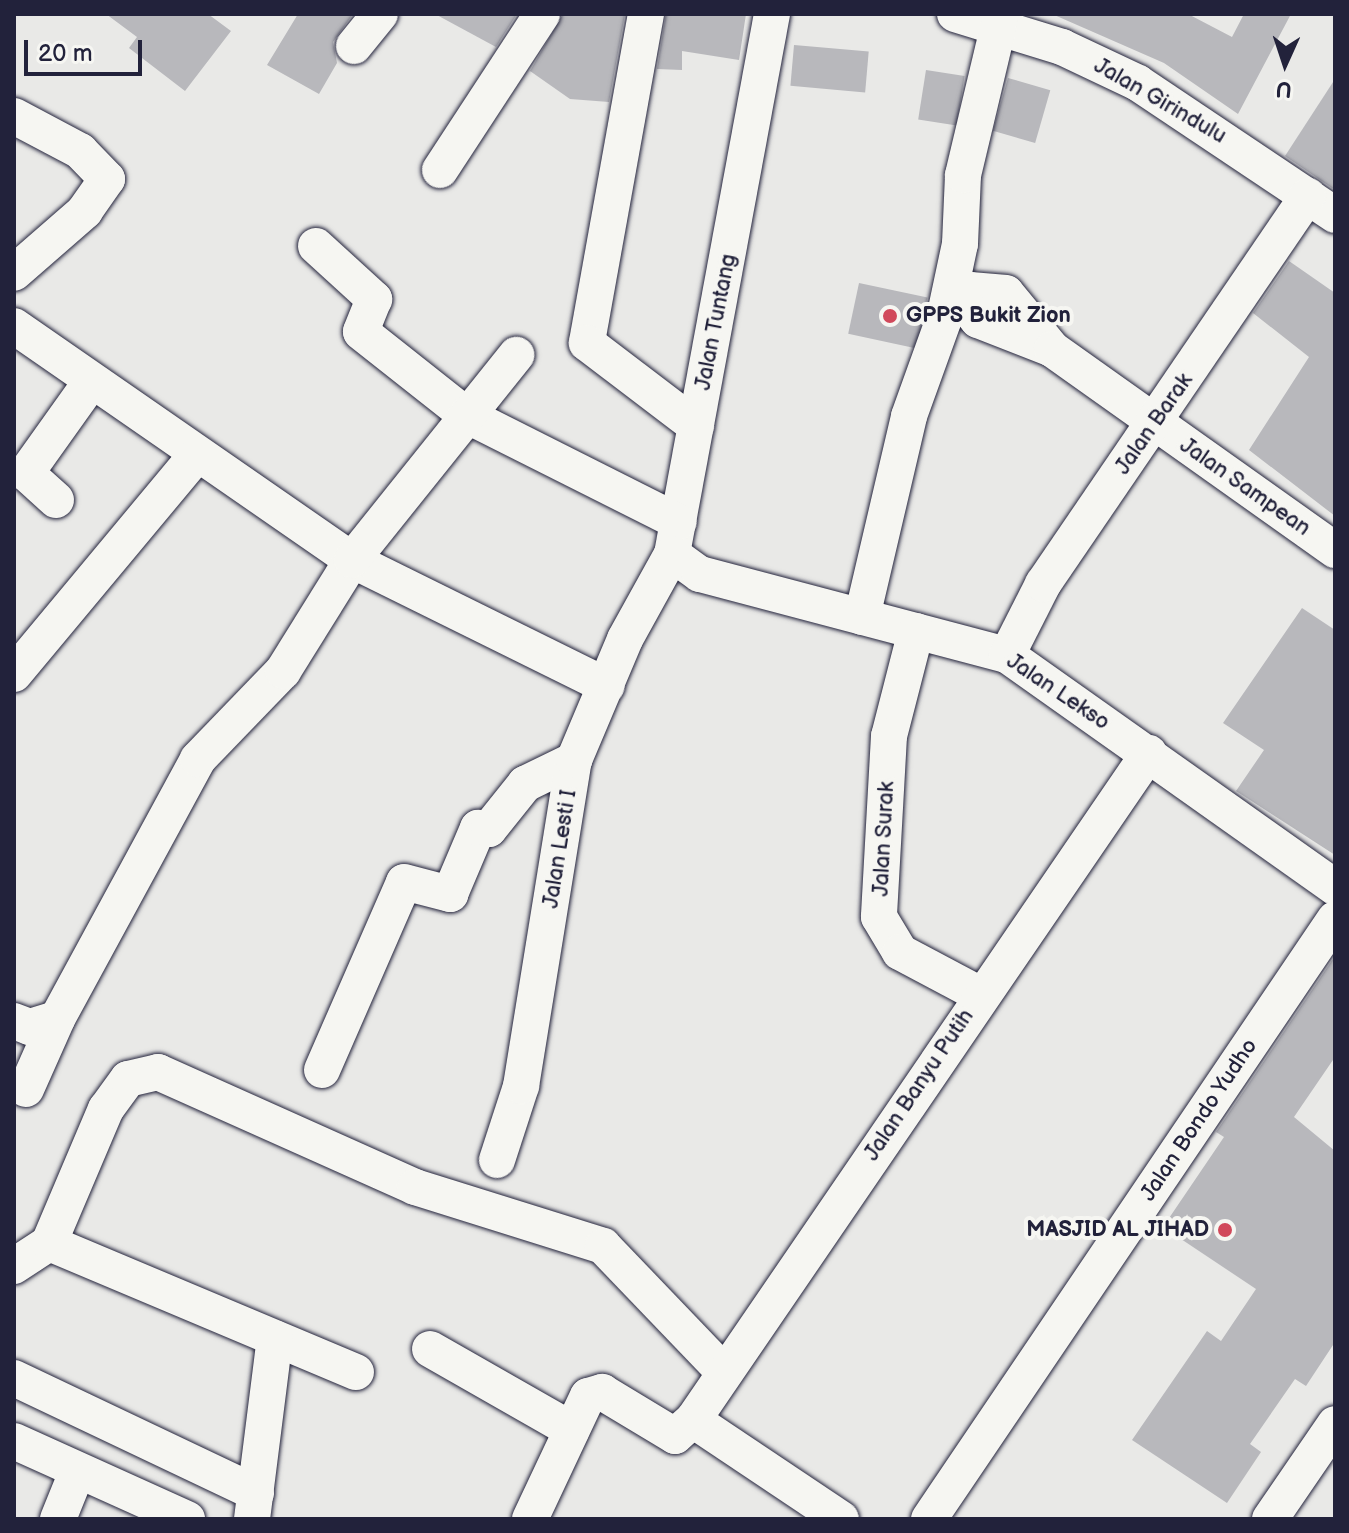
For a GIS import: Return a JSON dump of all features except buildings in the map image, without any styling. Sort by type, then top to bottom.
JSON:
[{"type":"street","points":[[354,46],[380,14]]},
{"type":"street","points":[[440,170],[542,14]]},
{"type":"street","points":[[646,14],[587,343],[696,426]]},
{"type":"street","name":"Jalan Tuntang","points":[[675,538],[772,14]]},
{"type":"street","name":"Jalan Girindulu","points":[[955,14],[999,24],[1138,83],[1322,206]]},
{"type":"street","points":[[862,617],[909,416],[961,286],[963,175],[999,24]]},
{"type":"street","points":[[14,116],[80,151],[107,179],[85,211],[14,273]]},
{"type":"street","name":"Jalan Barak","points":[[1007,655],[1043,584],[1155,424],[1322,206]]},
{"type":"street","points":[[316,246],[374,299],[361,332],[466,415],[675,538]]},
{"type":"street","name":"Jalan Sampean","points":[[961,286],[1006,293],[1052,349],[1335,550]]},
{"type":"street","points":[[14,326],[194,458],[352,560],[607,686]]},
{"type":"street","points":[[26,1089],[57,1019],[198,759],[283,671],[352,560],[516,355]]},
{"type":"street","points":[[56,500],[26,473],[91,382]]},
{"type":"street","points":[[14,674],[194,458]]},
{"type":"street","name":"Jalan Lekso","points":[[675,538],[700,574],[1007,655],[1335,887]]},
{"type":"street","name":"Jalan Lesti I","points":[[497,1160],[521,1086],[574,760],[675,538]]},
{"type":"street","name":"Jalan Surak","points":[[916,631],[889,736],[879,917],[900,952],[981,995]]},
{"type":"street","name":"Jalan Banyu Putih","points":[[693,1420],[723,1371],[1149,753]]},
{"type":"street","points":[[322,1070],[404,882],[450,894],[478,828],[489,829],[525,784],[574,760]]},
{"type":"street","name":"Jalan Bondo Yudho","points":[[929,1519],[1335,919]]},
{"type":"street","points":[[14,1021],[30,1027],[57,1019]]},
{"type":"street","points":[[14,1266],[49,1243],[106,1109],[128,1079],[158,1072],[415,1187],[603,1246],[723,1371]]},
{"type":"street","points":[[49,1243],[356,1372]]},
{"type":"street","points":[[14,1378],[254,1506],[275,1338]]},
{"type":"street","points":[[430,1349],[572,1430]]},
{"type":"street","points":[[530,1519],[588,1396],[598,1391],[672,1435],[693,1420],[841,1519]]},
{"type":"street","points":[[1270,1519],[1335,1424]]},
{"type":"street","points":[[14,1441],[187,1519]]},
{"type":"street","points":[[58,1519],[77,1472]]},
{"type":"place","name":"GPPS Bukit Zion","points":[[890,316]]},
{"type":"place","name":"MASJID AL JIHAD","points":[[1225,1230]]}]
